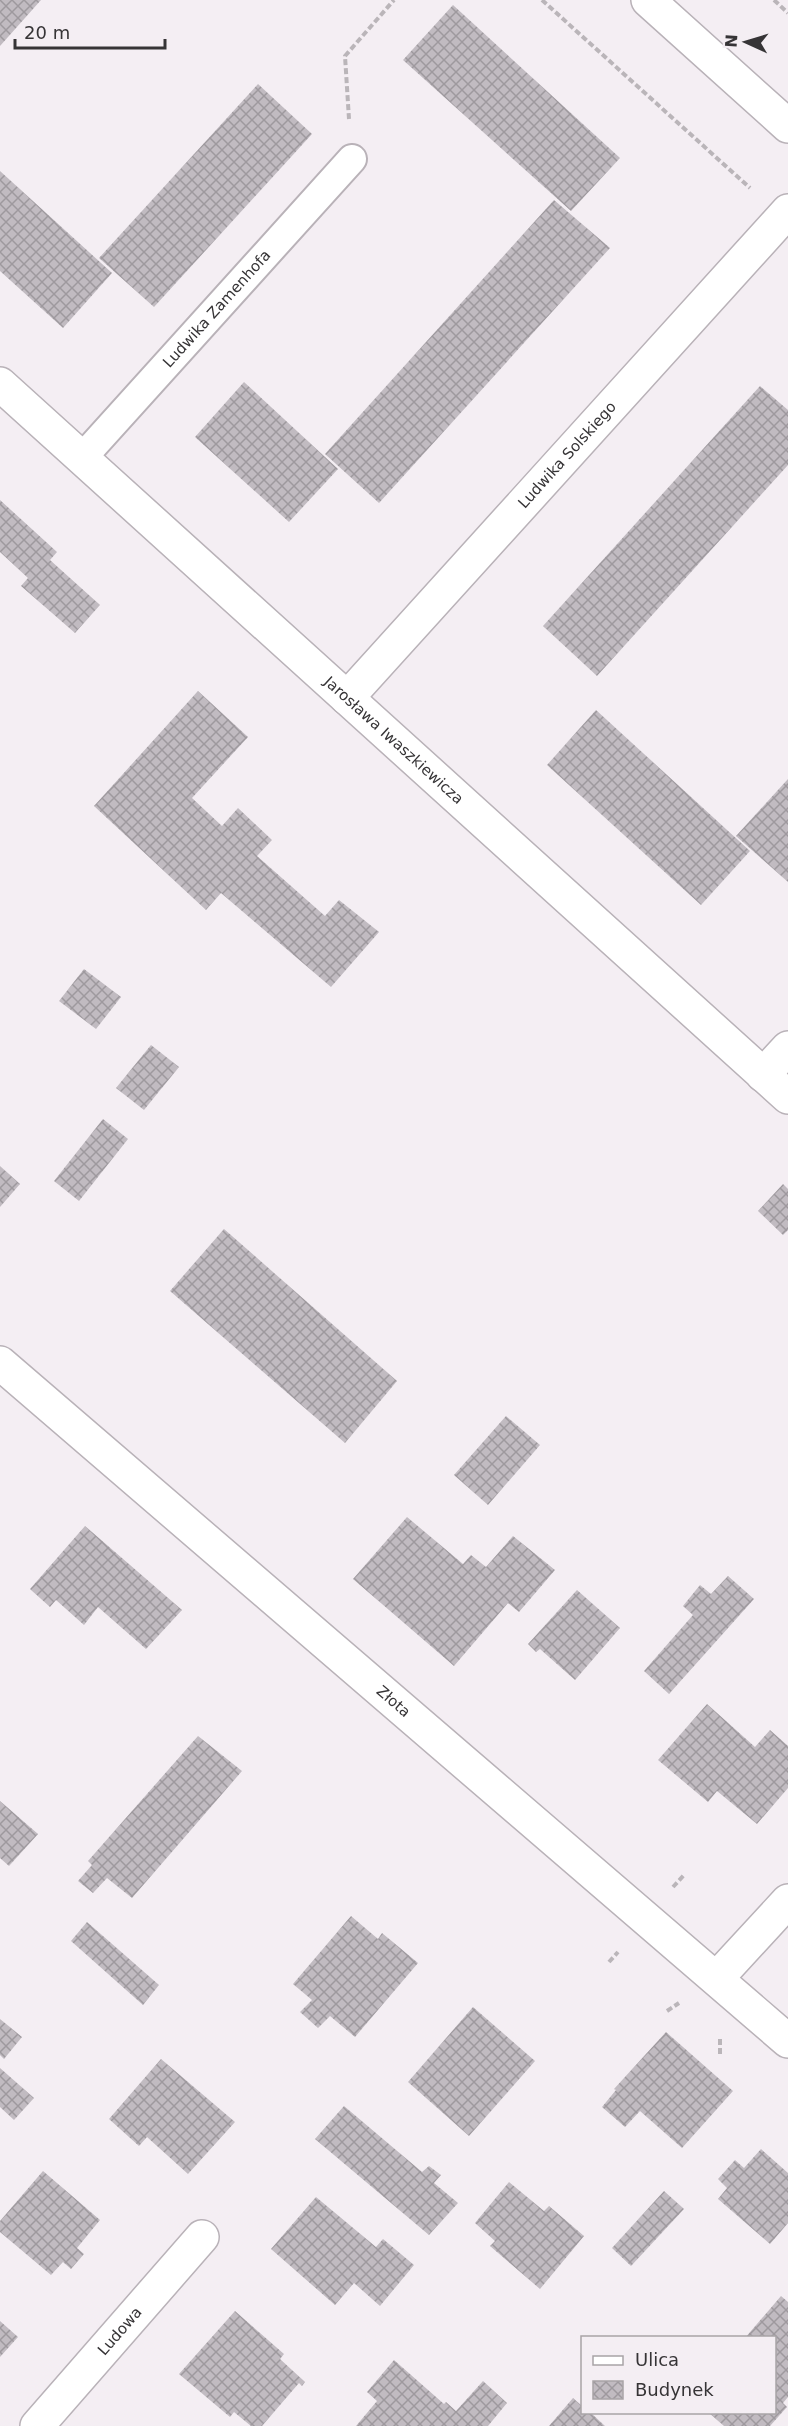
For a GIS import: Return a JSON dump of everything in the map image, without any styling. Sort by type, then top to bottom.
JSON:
[{"type":"street","points":[[648,0],[788,126]]},
{"type":"street","name":"Ludwika Solskiego","points":[[348,698],[785,214]]},
{"type":"street","name":"Jarosława Iwaszkiewicza","points":[[0,384],[788,1097]]},
{"type":"street","points":[[763,1075],[788,1048]]},
{"type":"street","name":"Złota","points":[[0,1363],[788,2041]]},
{"type":"street","points":[[717,1978],[788,1901]]},
{"type":"street","name":"Ludowa","points":[[37,2426],[202,2237]]},
{"type":"lane","name":"Ludwika Zamenhofa","points":[[82,458],[352,159]]},
{"type":"path","points":[[352,159],[345,56],[394,0]]},
{"type":"path","points":[[542,0],[785,214]]},
{"type":"path","points":[[774,0],[788,13]]},
{"type":"building","points":[[0,0],[41,0],[0,46]]},
{"type":"building","points":[[453,5],[620,158],[571,211],[403,60]]},
{"type":"building","points":[[258,84],[312,134],[154,307],[99,258]]},
{"type":"building","points":[[0,171],[112,273],[63,328],[0,271]]},
{"type":"building","points":[[554,200],[610,248],[379,503],[325,454]]},
{"type":"building","points":[[244,382],[338,469],[289,522],[195,437]]},
{"type":"building","points":[[760,386],[788,410],[788,465],[597,676],[543,626]]},
{"type":"building","points":[[0,500],[57,552],[50,560],[100,605],[75,633],[21,586],[28,578],[0,552]]},
{"type":"building","points":[[198,691],[248,737],[192,798],[222,826],[238,808],[272,840],[257,856],[325,916],[339,900],[379,932],[331,987],[221,893],[206,910],[94,806]]},
{"type":"building","points":[[596,710],[750,851],[701,905],[547,765]]},
{"type":"building","points":[[788,779],[788,882],[736,836]]},
{"type":"building","points":[[84,969],[121,997],[96,1029],[59,1001]]},
{"type":"building","points":[[151,1045],[179,1067],[144,1110],[116,1088]]},
{"type":"building","points":[[103,1119],[128,1139],[79,1201],[54,1181]]},
{"type":"building","points":[[0,1166],[20,1184],[0,1207]]},
{"type":"building","points":[[783,1184],[788,1189],[788,1230],[783,1235],[758,1211]]},
{"type":"building","points":[[224,1229],[397,1381],[345,1443],[170,1291]]},
{"type":"building","points":[[506,1416],[540,1445],[488,1505],[454,1475]]},
{"type":"building","points":[[407,1517],[463,1564],[471,1555],[486,1567],[513,1536],[555,1570],[519,1612],[508,1603],[454,1666],[353,1579]]},
{"type":"building","points":[[85,1526],[182,1610],[146,1649],[98,1607],[84,1625],[56,1600],[50,1607],[30,1589]]},
{"type":"building","points":[[728,1576],[754,1599],[669,1694],[644,1671],[693,1615],[683,1606],[700,1585],[711,1594]]},
{"type":"building","points":[[577,1590],[620,1628],[575,1680],[540,1649],[536,1652],[528,1644]]},
{"type":"building","points":[[707,1704],[755,1747],[770,1730],[788,1746],[788,1788],[757,1824],[717,1791],[708,1802],[658,1760]]},
{"type":"building","points":[[198,1736],[242,1771],[132,1898],[107,1878],[93,1893],[78,1881],[92,1865],[88,1861]]},
{"type":"building","points":[[0,1801],[38,1834],[9,1866],[0,1858]]},
{"type":"building","points":[[351,1916],[378,1939],[382,1933],[418,1963],[355,2037],[330,2016],[318,2028],[300,2012],[312,2000],[293,1984]]},
{"type":"building","points":[[87,1922],[159,1985],[143,2005],[71,1941]]},
{"type":"building","points":[[473,2007],[535,2061],[469,2136],[408,2082]]},
{"type":"building","points":[[0,2019],[22,2037],[4,2059],[0,2055]]},
{"type":"building","points":[[666,2032],[733,2091],[682,2148],[640,2111],[625,2127],[602,2107],[616,2090],[614,2089]]},
{"type":"building","points":[[161,2059],[235,2122],[188,2174],[147,2137],[139,2146],[109,2119]]},
{"type":"building","points":[[0,2068],[34,2098],[14,2120],[0,2107]]},
{"type":"building","points":[[344,2106],[422,2172],[429,2166],[441,2175],[434,2183],[458,2203],[429,2235],[315,2139]]},
{"type":"building","points":[[761,2149],[788,2173],[788,2223],[770,2244],[718,2199],[727,2188],[718,2179],[735,2160],[744,2168]]},
{"type":"building","points":[[43,2171],[100,2220],[77,2248],[84,2254],[71,2269],[63,2262],[51,2275],[0,2232],[0,2221]]},
{"type":"building","points":[[509,2182],[544,2211],[549,2206],[584,2236],[540,2289],[490,2246],[495,2241],[475,2223]]},
{"type":"building","points":[[664,2191],[684,2209],[631,2266],[612,2248]]},
{"type":"building","points":[[316,2197],[376,2247],[383,2239],[414,2265],[380,2306],[354,2283],[335,2305],[271,2249]]},
{"type":"building","points":[[781,2296],[788,2302],[788,2397],[783,2403],[787,2407],[770,2426],[724,2426],[710,2414],[776,2414],[776,2336],[747,2336]]},
{"type":"building","points":[[235,2311],[284,2354],[280,2359],[305,2382],[302,2386],[299,2383],[262,2426],[251,2426],[234,2412],[230,2417],[179,2374]]},
{"type":"building","points":[[0,2321],[18,2337],[0,2357]]},
{"type":"building","points":[[394,2360],[444,2404],[446,2402],[456,2411],[483,2381],[507,2403],[488,2426],[356,2426],[377,2401],[367,2392]]},
{"type":"building","points":[[573,2398],[581,2405],[581,2414],[592,2414],[605,2426],[549,2426]]}]
